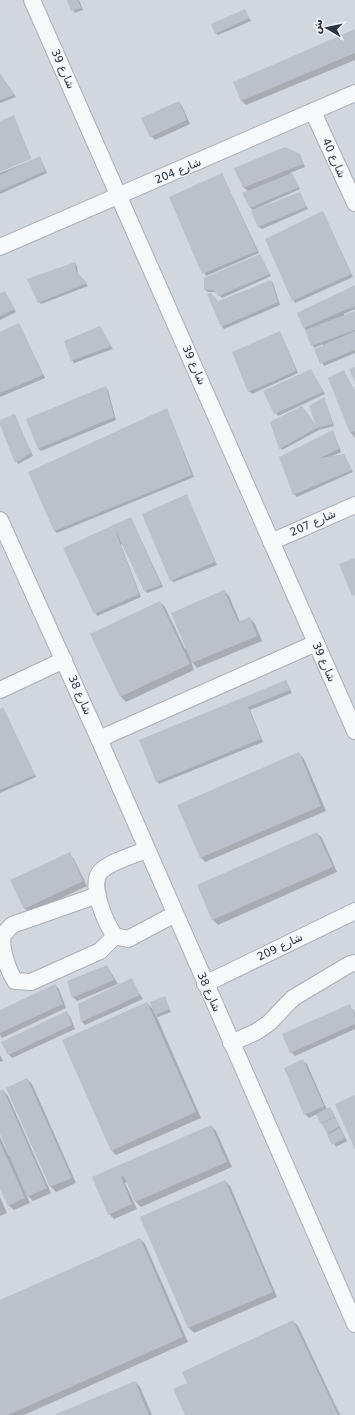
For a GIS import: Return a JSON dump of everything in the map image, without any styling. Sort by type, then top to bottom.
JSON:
[{"type":"street","name":"شارع 39","points":[[32,0],[355,731]]},
{"type":"street","name":"شارع 204","points":[[0,248],[355,94]]},
{"type":"street","name":"شارع 40","points":[[313,112],[355,204]]},
{"type":"street","name":"شارع 207","points":[[271,542],[355,505]]},
{"type":"street","name":"شارع 38","points":[[0,520],[99,739],[146,850],[355,1324]]},
{"type":"street","points":[[99,739],[316,643]]},
{"type":"street","points":[[0,690],[64,660]]},
{"type":"street","points":[[115,936],[104,913],[98,895],[96,880],[101,872],[146,850]]},
{"type":"street","points":[[98,895],[12,925],[4,935],[0,945],[9,972],[15,981],[31,982],[100,951],[115,936]]},
{"type":"street","name":"شارع 209","points":[[205,984],[355,911]]},
{"type":"street","points":[[115,936],[128,939],[175,914]]},
{"type":"street","points":[[231,1043],[256,1032],[270,1023],[293,998],[353,960]]},
{"type":"shaded area","points":[[0,0],[355,0],[355,1415],[0,1415]]},
{"type":"building","points":[[67,0],[78,0],[81,8],[71,11]]},
{"type":"building","points":[[245,9],[249,18],[215,34],[211,24]]},
{"type":"building","points":[[355,29],[355,53],[241,101],[233,82]]},
{"type":"building","points":[[0,74],[14,95],[0,100]]},
{"type":"building","points":[[179,101],[187,120],[150,137],[141,118]]},
{"type":"building","points":[[14,115],[31,159],[0,172],[0,121]]},
{"type":"building","points":[[285,147],[300,154],[303,164],[243,188],[234,168]]},
{"type":"building","points":[[40,156],[45,171],[0,191],[0,175]]},
{"type":"building","points":[[222,173],[257,251],[202,274],[169,197]]},
{"type":"building","points":[[292,173],[299,187],[250,208],[242,193]]},
{"type":"building","points":[[300,192],[306,207],[258,227],[251,211]]},
{"type":"building","points":[[323,211],[351,274],[292,301],[265,239]]},
{"type":"building","points":[[260,254],[270,274],[219,296],[213,290],[204,290],[204,278]]},
{"type":"building","points":[[75,262],[76,271],[87,283],[38,303],[27,279]]},
{"type":"building","points":[[271,280],[278,302],[221,327],[207,294],[211,293],[218,301]]},
{"type":"building","points":[[355,285],[355,306],[303,328],[297,313]]},
{"type":"building","points":[[5,291],[15,309],[0,316],[0,293]]},
{"type":"building","points":[[355,311],[355,330],[311,346],[305,330]]},
{"type":"building","points":[[19,323],[43,375],[0,393],[0,332]]},
{"type":"building","points":[[100,326],[111,346],[71,361],[64,341]]},
{"type":"building","points":[[280,331],[296,371],[248,392],[232,352]]},
{"type":"building","points":[[355,331],[355,350],[320,364],[314,349]]},
{"type":"building","points":[[355,367],[355,382],[349,369]]},
{"type":"building","points":[[311,369],[323,392],[274,414],[263,391]]},
{"type":"building","points":[[344,370],[355,392],[355,431],[350,433],[328,378]]},
{"type":"building","points":[[106,386],[114,417],[38,449],[26,419]]},
{"type":"building","points":[[324,397],[333,424],[317,428],[309,406]]},
{"type":"building","points":[[302,406],[317,428],[279,449],[270,422]]},
{"type":"building","points":[[167,408],[192,475],[54,531],[28,472]]},
{"type":"building","points":[[15,414],[31,453],[15,463],[0,425],[0,420]]},
{"type":"building","points":[[333,430],[339,449],[320,458],[344,454],[352,470],[293,495],[279,457]]},
{"type":"building","points":[[187,494],[215,562],[170,581],[142,514]]},
{"type":"building","points":[[131,517],[161,585],[144,591],[114,527],[139,594],[94,614],[63,548]]},
{"type":"building","points":[[355,558],[355,595],[352,596],[339,564]]},
{"type":"building","points":[[224,590],[238,622],[250,617],[257,636],[192,663],[171,613]]},
{"type":"building","points":[[160,601],[190,664],[120,697],[90,634]]},
{"type":"building","points":[[286,680],[290,690],[248,707],[261,739],[156,782],[139,740]]},
{"type":"building","points":[[3,707],[35,775],[0,790],[0,709]]},
{"type":"building","points":[[299,752],[321,806],[200,858],[177,805]]},
{"type":"building","points":[[317,832],[333,867],[212,920],[197,885]]},
{"type":"building","points":[[70,852],[83,881],[24,909],[10,880]]},
{"type":"building","points":[[107,965],[114,980],[72,998],[67,981]]},
{"type":"building","points":[[132,978],[140,995],[81,1022],[78,1004]]},
{"type":"building","points":[[55,984],[63,1004],[0,1033],[0,1010]]},
{"type":"building","points":[[165,996],[170,1009],[155,1015],[150,1002]]},
{"type":"building","points":[[147,1002],[196,1112],[111,1151],[62,1040]]},
{"type":"building","points":[[350,1004],[355,1017],[355,1024],[290,1053],[282,1034]]},
{"type":"building","points":[[67,1011],[72,1025],[8,1055],[1,1042]]},
{"type":"building","points":[[303,1059],[324,1106],[304,1115],[284,1068]]},
{"type":"building","points":[[27,1078],[72,1178],[50,1187],[6,1088]]},
{"type":"building","points":[[3,1089],[47,1188],[27,1197],[0,1134],[0,1091]]},
{"type":"building","points":[[355,1095],[355,1150],[335,1104]]},
{"type":"building","points":[[330,1107],[335,1116],[321,1124],[316,1114]]},
{"type":"building","points":[[335,1117],[340,1126],[327,1134],[322,1124]]},
{"type":"building","points":[[211,1125],[227,1162],[135,1202],[124,1176],[121,1177],[132,1204],[108,1215],[92,1177]]},
{"type":"building","points":[[340,1128],[345,1138],[332,1145],[327,1135]]},
{"type":"building","points":[[0,1142],[25,1198],[8,1206],[0,1189]]},
{"type":"building","points":[[225,1180],[273,1292],[188,1328],[140,1217]]},
{"type":"building","points":[[140,1238],[183,1337],[8,1415],[0,1415],[0,1300]]},
{"type":"building","points":[[293,1320],[338,1415],[185,1415],[173,1389],[187,1383],[182,1372]]},
{"type":"building","points":[[135,1381],[149,1415],[54,1415]]}]
